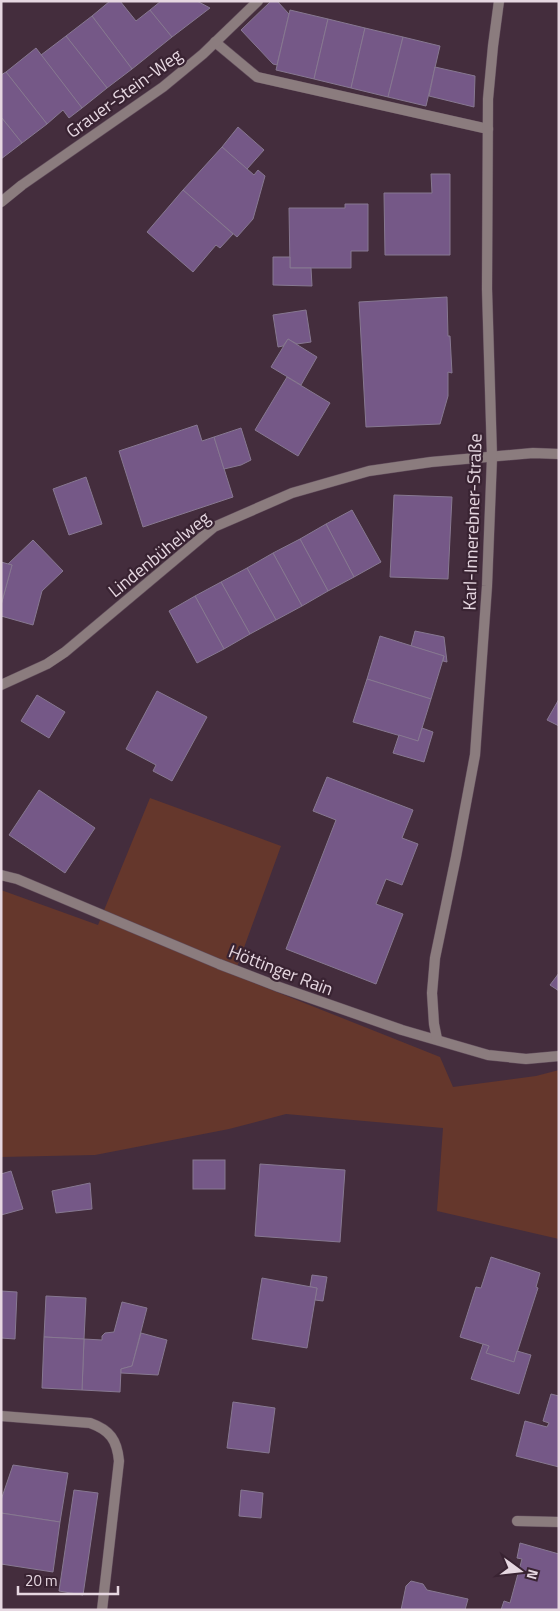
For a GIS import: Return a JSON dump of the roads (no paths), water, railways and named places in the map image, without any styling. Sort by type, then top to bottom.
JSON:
[{"type":"street","name":"Grauer-Stein-Weg","points":[[1,202],[22,185],[164,87],[258,1]]},
{"type":"street","name":"Karl-Innerebner-Straße","points":[[437,1039],[432,993],[435,958],[473,767],[487,586],[492,457],[487,289],[488,129],[490,71],[499,1]]},
{"type":"street","points":[[215,42],[257,77],[488,129]]},
{"type":"street","name":"Lindenbühelweg","points":[[1,685],[32,671],[65,652],[214,527],[292,493],[369,470],[430,462],[533,453],[559,454]]},
{"type":"street","name":"Höttinger Rain","points":[[1,875],[17,879],[218,964],[402,1030],[437,1039],[488,1056],[526,1058],[559,1056]]},
{"type":"street","points":[[1,1416],[90,1423],[102,1427],[118,1447],[119,1461],[102,1610]]},
{"type":"street","points":[[517,1521],[559,1522]]}]
